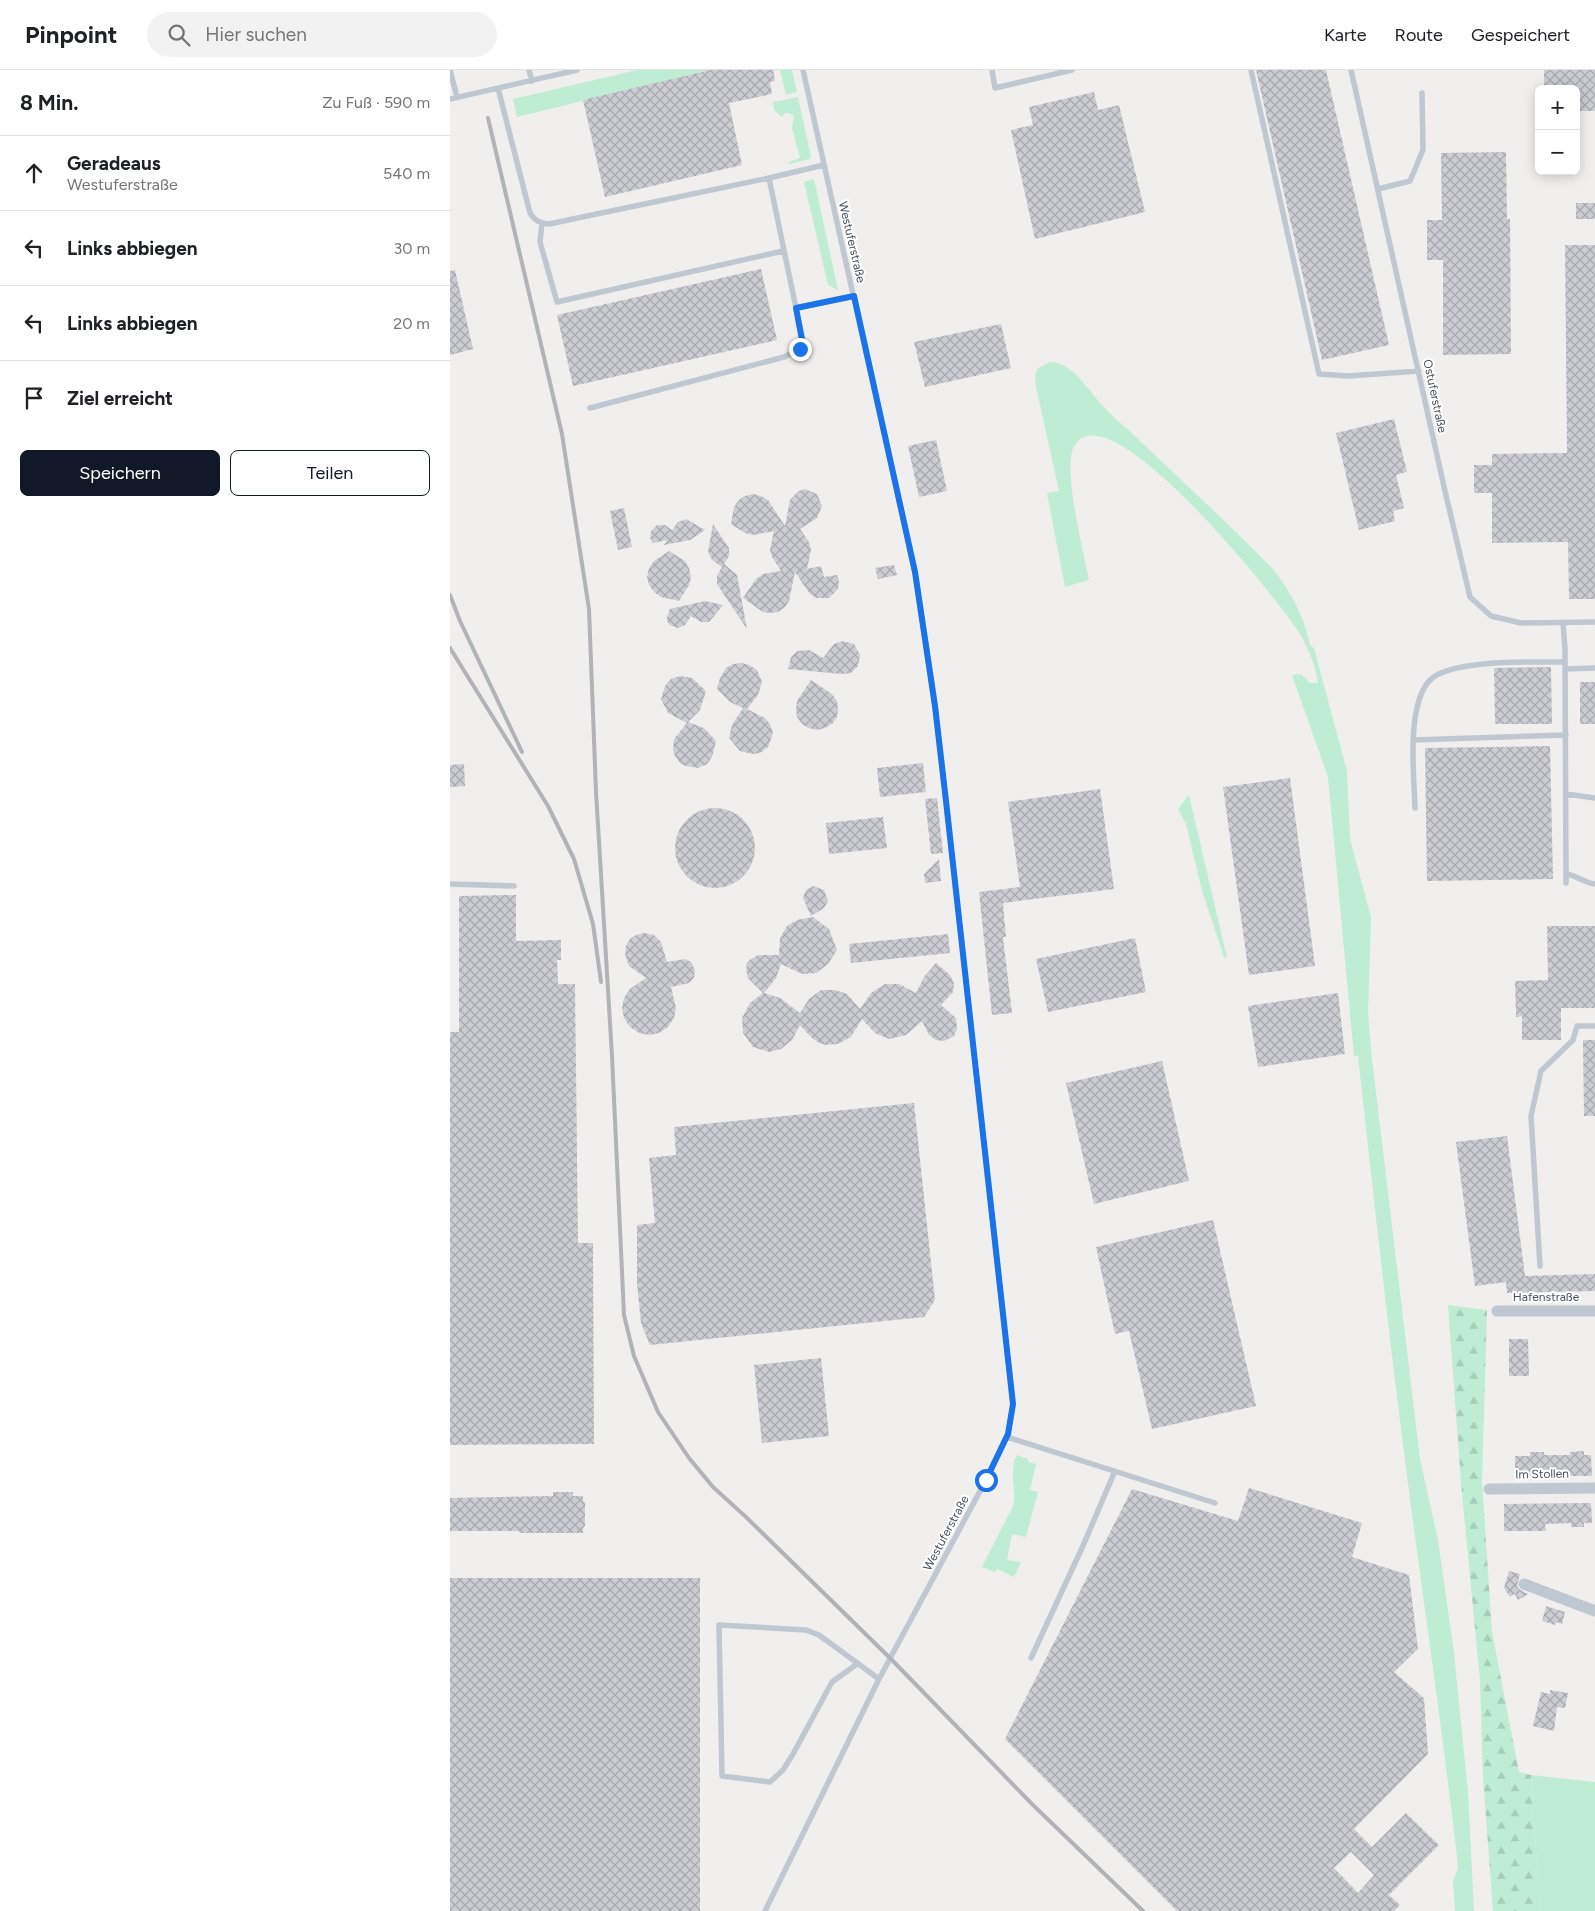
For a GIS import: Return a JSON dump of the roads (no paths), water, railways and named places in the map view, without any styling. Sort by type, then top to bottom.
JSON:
[{"type":"street","name":"Hafenstraße","points":[[1497,1311],[1595,1311]]},
{"type":"street","name":"Im Stollen","points":[[1488,1489],[1595,1488]]},
{"type":"street","points":[[1524,1584],[1595,1611]]},
{"type":"lane","points":[[450,70],[453,98],[577,70]]},
{"type":"lane","points":[[529,70],[532,81]]},
{"type":"lane","name":"Westuferstraße","points":[[765,1911],[879,1680],[986,1480],[1006,1437],[1013,1404],[981,1100],[935,706],[915,572],[803,70]]},
{"type":"lane","points":[[992,70],[996,88],[1072,70]]},
{"type":"lane","points":[[1251,70],[1319,374],[1348,376],[1419,370]]},
{"type":"lane","name":"Ostuferstraße","points":[[1352,70],[1470,597],[1491,616],[1521,622],[1595,622]]},
{"type":"lane","points":[[498,88],[530,213],[535,221],[542,223],[550,224],[769,178],[824,164]]},
{"type":"lane","points":[[1378,189],[1410,181],[1423,150],[1422,93]]},
{"type":"lane","points":[[590,408],[784,357],[800,349],[802,340],[769,178]]},
{"type":"lane","points":[[542,223],[540,242],[557,302],[783,251]]},
{"type":"lane","points":[[796,308],[854,296]]},
{"type":"lane","points":[[1563,622],[1566,734],[1566,883]]},
{"type":"lane","points":[[1415,808],[1413,740],[1422,692],[1431,679],[1450,670],[1493,663],[1565,665],[1595,668]]},
{"type":"lane","points":[[1413,740],[1566,734]]},
{"type":"lane","points":[[1566,794],[1595,798]]},
{"type":"lane","points":[[1566,874],[1586,883],[1595,884]]},
{"type":"lane","points":[[450,884],[514,886]]},
{"type":"lane","points":[[1540,1266],[1531,1116],[1541,1071],[1573,1040],[1577,1026],[1595,1026]]},
{"type":"lane","points":[[1006,1437],[1215,1503]]},
{"type":"lane","points":[[1030,1658],[1082,1548],[1115,1471]]},
{"type":"lane","points":[[857,1664],[832,1682],[793,1754],[783,1770],[770,1782],[722,1776],[719,1625],[806,1630],[819,1635],[879,1680]]},
{"type":"railway","points":[[488,118],[562,434],[589,609],[596,792],[612,1056],[624,1315],[634,1356],[658,1412],[689,1458],[713,1487],[891,1659],[1033,1805],[1143,1911]]},
{"type":"railway","points":[[450,595],[460,621],[522,752]]},
{"type":"railway","points":[[450,648],[548,806],[574,859],[593,924],[601,982]]}]
